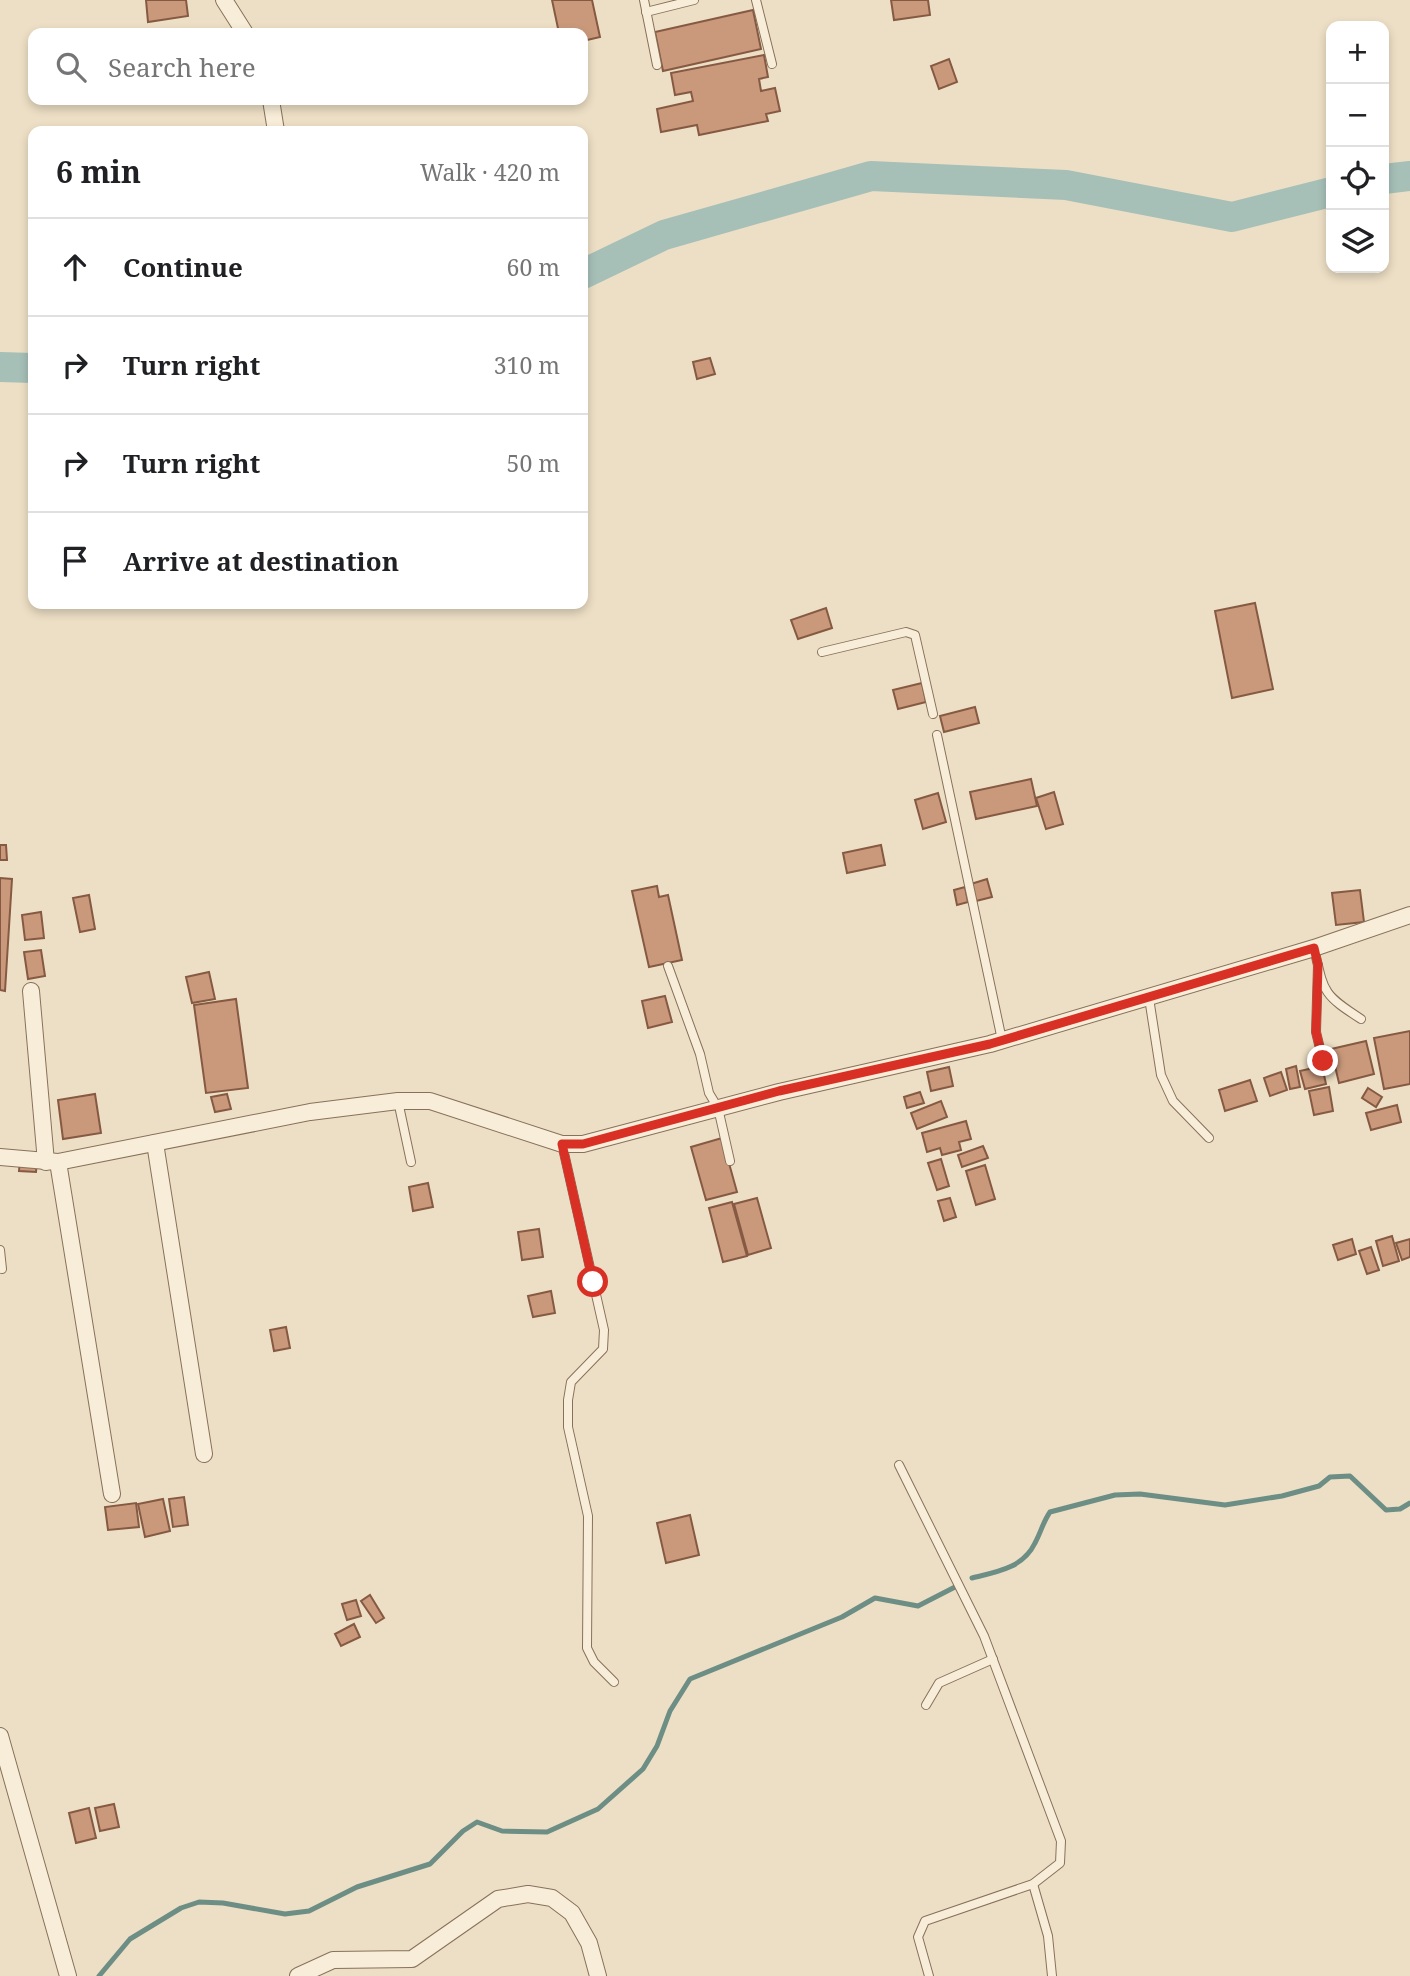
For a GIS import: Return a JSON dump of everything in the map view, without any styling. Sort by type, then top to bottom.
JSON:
[{"type":"street","points":[[224,0],[242,28]]},
{"type":"street","points":[[272,105],[275,126]]},
{"type":"street","points":[[0,1157],[52,1162],[310,1112],[398,1101],[430,1101],[562,1144],[583,1144],[719,1108],[1002,1040],[1314,948],[1410,915]]},
{"type":"street","points":[[31,991],[52,1162],[112,1494]]},
{"type":"street","points":[[155,1143],[204,1454]]},
{"type":"street","points":[[0,1736],[68,1976]]},
{"type":"street","points":[[298,1976],[333,1960],[412,1959],[498,1899],[528,1894],[552,1898],[572,1913],[589,1943],[598,1976]]},
{"type":"lane","points":[[644,0],[657,65]]},
{"type":"lane","points":[[646,12],[694,0]]},
{"type":"lane","points":[[755,0],[772,64]]},
{"type":"lane","points":[[822,652],[906,632],[915,635],[933,714]]},
{"type":"lane","points":[[937,735],[1002,1040]]},
{"type":"lane","points":[[1314,948],[1322,983],[1332,1000],[1361,1019]]},
{"type":"lane","points":[[1318,965],[1316,1032],[1323,1061]]},
{"type":"lane","points":[[668,967],[700,1054],[709,1093],[719,1108],[730,1161]]},
{"type":"lane","points":[[1149,998],[1161,1075],[1173,1101],[1209,1138]]},
{"type":"lane","points":[[398,1101],[411,1162]]},
{"type":"lane","points":[[562,1144],[604,1330],[603,1349],[571,1382],[568,1400],[568,1427],[588,1516],[586,1648],[594,1662],[614,1682]]},
{"type":"lane","points":[[0,1250],[2,1269]]},
{"type":"lane","points":[[899,1465],[939,1542],[993,1659],[1061,1841],[1060,1863],[1033,1884],[925,1921],[918,1937],[929,1976]]},
{"type":"lane","points":[[926,1705],[939,1683],[993,1659]]},
{"type":"lane","points":[[1033,1884],[1048,1936],[1052,1976]]},
{"type":"building","points":[[146,0],[186,0],[188,16],[148,22]]},
{"type":"building","points":[[552,0],[592,0],[600,37],[588,40],[588,28],[558,28]]},
{"type":"building","points":[[891,0],[928,0],[930,15],[894,20]]},
{"type":"building","points":[[753,10],[761,49],[663,71],[655,32]]},
{"type":"building","points":[[764,55],[768,77],[759,79],[761,91],[775,88],[780,111],[766,114],[768,121],[699,135],[697,125],[661,132],[657,109],[693,101],[691,92],[675,95],[671,73]]},
{"type":"building","points":[[949,59],[957,82],[939,89],[931,66]]},
{"type":"building","points":[[710,358],[715,374],[697,379],[693,362]]},
{"type":"building","points":[[1255,603],[1273,689],[1232,698],[1215,611]]},
{"type":"building","points":[[826,608],[832,628],[798,639],[791,620]]},
{"type":"building","points":[[922,683],[926,702],[898,709],[893,690]]},
{"type":"building","points":[[975,707],[979,723],[944,732],[940,716]]},
{"type":"building","points":[[1031,779],[1037,806],[976,819],[970,792]]},
{"type":"building","points":[[1054,792],[1063,824],[1046,829],[1036,798]]},
{"type":"building","points":[[938,793],[946,822],[923,829],[915,800]]},
{"type":"building","points":[[0,845],[6,845],[7,860],[0,860]]},
{"type":"building","points":[[881,845],[885,865],[847,873],[843,853]]},
{"type":"building","points":[[0,878],[12,879],[5,991],[0,990]]},
{"type":"building","points":[[987,879],[992,897],[976,901],[971,884]]},
{"type":"building","points":[[657,886],[659,897],[668,895],[682,960],[649,967],[632,891]]},
{"type":"building","points":[[965,887],[968,902],[957,905],[954,890]]},
{"type":"building","points":[[1360,890],[1364,922],[1336,925],[1332,893]]},
{"type":"building","points":[[89,895],[95,929],[80,932],[73,898]]},
{"type":"building","points":[[41,912],[44,938],[25,940],[22,915]]},
{"type":"building","points":[[41,950],[45,976],[28,979],[24,952]]},
{"type":"building","points":[[209,972],[215,999],[192,1003],[186,977]]},
{"type":"building","points":[[665,996],[672,1022],[648,1028],[642,1001]]},
{"type":"building","points":[[236,999],[248,1088],[206,1093],[194,1005]]},
{"type":"building","points":[[1410,1031],[1410,1084],[1384,1089],[1374,1038]]},
{"type":"building","points":[[1366,1041],[1374,1074],[1339,1083],[1331,1049]]},
{"type":"building","points":[[1296,1066],[1300,1087],[1290,1089],[1286,1069]]},
{"type":"building","points":[[1322,1066],[1326,1084],[1305,1089],[1300,1071]]},
{"type":"building","points":[[949,1067],[953,1086],[931,1091],[927,1072]]},
{"type":"building","points":[[1281,1072],[1287,1090],[1270,1096],[1264,1078]]},
{"type":"building","points":[[1250,1080],[1257,1101],[1225,1111],[1219,1090]]},
{"type":"building","points":[[1329,1087],[1333,1111],[1314,1115],[1309,1091]]},
{"type":"building","points":[[1368,1088],[1382,1097],[1376,1107],[1362,1098]]},
{"type":"building","points":[[920,1092],[924,1103],[907,1108],[904,1097]]},
{"type":"building","points":[[95,1094],[101,1133],[63,1139],[58,1100]]},
{"type":"building","points":[[227,1094],[231,1109],[215,1112],[211,1097]]},
{"type":"building","points":[[941,1101],[947,1117],[917,1129],[911,1113]]},
{"type":"building","points":[[1397,1105],[1401,1122],[1371,1130],[1366,1113]]},
{"type":"building","points":[[966,1121],[971,1139],[959,1142],[961,1150],[942,1155],[940,1148],[927,1152],[922,1133]]},
{"type":"building","points":[[722,1138],[737,1192],[706,1200],[691,1147]]},
{"type":"building","points":[[983,1146],[988,1158],[962,1167],[958,1155]]},
{"type":"building","points":[[20,1159],[37,1160],[36,1172],[19,1171]]},
{"type":"building","points":[[941,1159],[949,1186],[937,1190],[928,1163]]},
{"type":"building","points":[[985,1165],[995,1199],[976,1205],[966,1171]]},
{"type":"building","points":[[428,1183],[433,1207],[413,1211],[409,1187]]},
{"type":"building","points":[[757,1198],[771,1248],[748,1255],[734,1204]]},
{"type":"building","points":[[950,1198],[956,1217],[944,1221],[938,1201]]},
{"type":"building","points":[[732,1202],[747,1256],[723,1262],[709,1208]]},
{"type":"building","points":[[539,1229],[543,1257],[522,1260],[518,1232]]},
{"type":"building","points":[[1392,1236],[1399,1261],[1383,1266],[1376,1241]]},
{"type":"building","points":[[1352,1239],[1356,1254],[1338,1260],[1333,1245]]},
{"type":"building","points":[[1410,1239],[1410,1257],[1402,1260],[1396,1243]]},
{"type":"building","points":[[1371,1247],[1379,1270],[1367,1274],[1359,1251]]},
{"type":"building","points":[[551,1291],[555,1313],[533,1317],[528,1296]]},
{"type":"building","points":[[286,1327],[290,1348],[274,1351],[270,1330]]},
{"type":"building","points":[[184,1497],[188,1525],[173,1527],[169,1499]]},
{"type":"building","points":[[163,1499],[170,1531],[145,1537],[138,1504]]},
{"type":"building","points":[[136,1503],[139,1527],[108,1530],[105,1507]]},
{"type":"building","points":[[690,1515],[699,1555],[666,1563],[657,1523]]},
{"type":"building","points":[[370,1595],[384,1618],[376,1623],[361,1601]]},
{"type":"building","points":[[356,1600],[361,1616],[347,1620],[342,1604]]},
{"type":"building","points":[[354,1624],[360,1637],[341,1646],[335,1634]]},
{"type":"building","points":[[114,1804],[119,1827],[100,1831],[95,1808]]},
{"type":"building","points":[[89,1808],[96,1838],[76,1843],[69,1813]]},
{"type":"waterway","points":[[588,272],[664,235],[871,176],[1066,185],[1232,217],[1326,193]]},
{"type":"waterway","points":[[1389,178],[1410,176]]},
{"type":"waterway","points":[[0,367],[28,368]]},
{"type":"waterway","points":[[972,1578],[1008,1568],[1024,1558],[1035,1543],[1050,1512],[1115,1495],[1140,1494],[1225,1505],[1282,1496],[1319,1486],[1330,1477],[1350,1476],[1386,1510],[1400,1509],[1410,1503]]},
{"type":"waterway","points":[[99,1976],[130,1939],[181,1908],[199,1902],[223,1903],[285,1914],[309,1911],[357,1887],[430,1864],[463,1831],[477,1822],[502,1831],[547,1832],[598,1809],[643,1769],[657,1746],[670,1711],[690,1679],[842,1617],[875,1598],[918,1606],[955,1587]]},
{"type":"route","points":[[593,1282],[562,1144],[583,1144],[779,1091],[990,1044],[1314,948],[1318,965],[1316,1032],[1323,1061]]}]
